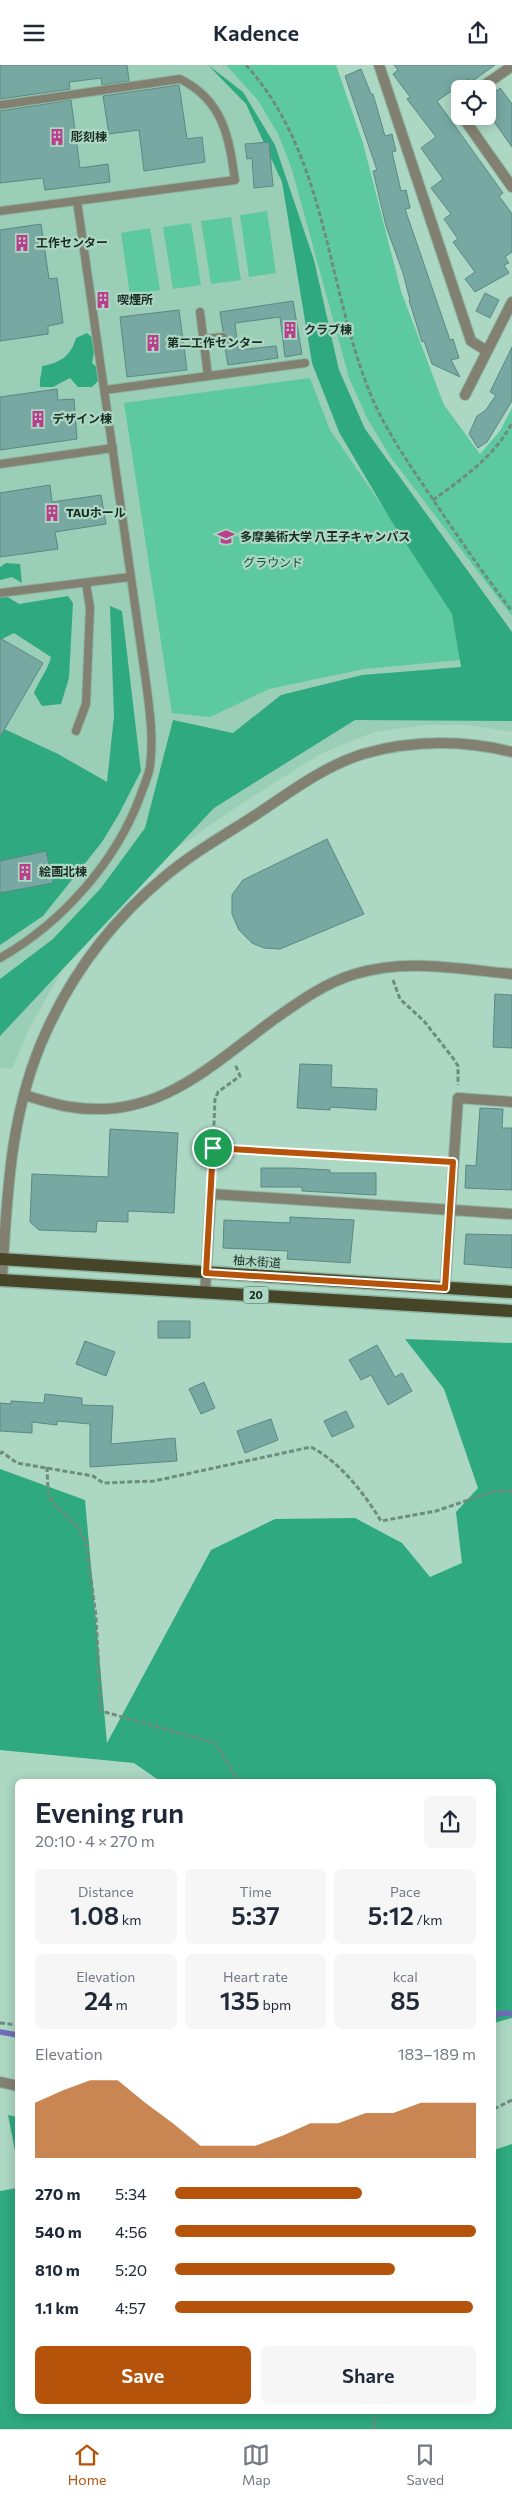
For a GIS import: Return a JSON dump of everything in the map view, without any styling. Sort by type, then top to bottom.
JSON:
[{"type":"main road","name":"柚木街道","points":[[2,1260],[512,1292]]},
{"type":"main road","name":"20","points":[[1,1280],[512,1311]]},
{"type":"street","points":[[380,65],[472,341],[487,351]]},
{"type":"street","points":[[492,80],[512,66]]},
{"type":"street","points":[[468,125],[512,187]]},
{"type":"street","points":[[465,395],[512,302]]},
{"type":"street","points":[[1,1280],[11,1150],[24,1095],[47,1029],[74,979],[92,953],[135,903],[164,877],[198,852],[310,778],[362,755],[411,745],[452,743],[484,745],[512,752]]},
{"type":"street","points":[[24,1095],[56,1104],[85,1109],[130,1106],[158,1099],[186,1084],[312,993],[354,974],[392,966],[417,965],[512,974]]},
{"type":"street","points":[[445,1288],[458,1099],[512,1102]]},
{"type":"street","points":[[205,1292],[211,1195],[512,1213]]},
{"type":"street","points":[[0,2082],[15,2085]]},
{"type":"lane","points":[[0,105],[180,79],[195,86],[216,109],[224,124],[231,147],[235,180],[0,211]]},
{"type":"lane","points":[[0,958],[17,948],[75,899],[107,863],[131,821],[150,767],[152,727],[77,201]]},
{"type":"lane","points":[[200,312],[208,376]]},
{"type":"lane","points":[[203,339],[224,337]]},
{"type":"lane","points":[[105,390],[305,363]]},
{"type":"lane","points":[[0,464],[113,448]]},
{"type":"lane","points":[[0,593],[130,577]]},
{"type":"lane","points":[[76,731],[86,704],[90,608],[86,583]]},
{"type":"path","points":[[246,65],[261,81],[280,110],[306,167],[356,353],[373,400],[410,466],[471,558],[512,611]]},
{"type":"path","points":[[433,500],[480,463],[507,433],[512,423]]},
{"type":"path","points":[[392,978],[400,999],[424,1021],[458,1066],[458,1099]]},
{"type":"path","points":[[211,1195],[215,1099],[218,1092],[240,1076],[234,1063]]},
{"type":"path","points":[[213,1148],[453,1162]]},
{"type":"path","points":[[0,1454],[2,1452],[17,1463],[93,1476],[102,1483],[154,1481],[218,1466],[256,1461],[310,1447],[324,1454],[365,1494],[381,1521],[436,1511],[495,1491],[512,1491]]},
{"type":"path","points":[[47,1467],[48,1491],[52,1502],[77,1526],[86,1541],[96,1616],[101,1711],[214,1743],[238,1779]]},
{"type":"path","points":[[0,2023],[15,2025]]},
{"type":"path","points":[[496,2108],[512,2099]]},
{"type":"path","points":[[373,2429],[376,2414]]},
{"type":"shaded area","name":"多摩美術大学 八王子キャンパス","points":[[0,65],[226,65],[231,69],[257,99],[278,134],[292,170],[349,378],[367,418],[391,458],[512,616],[512,732],[469,725],[426,725],[374,732],[322,753],[244,802],[165,856],[70,956],[29,1029],[12,1069],[0,1068]]},
{"type":"green space","points":[[208,65],[243,92],[275,145],[314,260],[339,370],[365,429],[512,632],[512,721],[355,720],[214,808],[0,1036],[0,979],[53,939],[101,888],[145,828],[173,720],[233,733],[281,695],[362,675],[461,667],[452,614],[392,522],[339,432],[312,363],[282,182],[246,104]]},
{"type":"green space","points":[[226,65],[336,65],[363,143],[401,291],[444,405],[480,454],[500,431],[512,408],[512,616],[391,458],[367,418],[349,378],[292,170],[278,134],[257,99]]},
{"type":"green space","points":[[267,211],[276,273],[249,277],[240,215]]},
{"type":"green space","points":[[231,217],[241,280],[211,284],[201,221]]},
{"type":"green space","points":[[191,223],[201,285],[173,289],[163,227]]},
{"type":"green space","points":[[150,228],[160,290],[130,295],[121,233]]},
{"type":"green space","points":[[87,333],[96,341],[92,363],[99,369],[100,379],[92,387],[78,387],[70,378],[53,387],[40,387],[42,366],[64,358],[71,350],[76,338]]},
{"type":"green space","name":"グラウンド","points":[[310,378],[330,430],[468,631],[460,660],[364,669],[269,689],[210,717],[172,713],[124,403]]},
{"type":"green space","points":[[6,563],[20,564],[22,583],[12,577],[0,580],[0,567]]},
{"type":"green space","points":[[3,594],[19,604],[68,596],[73,603],[69,678],[61,704],[42,706],[34,693],[51,657],[14,633],[0,640],[0,595]]},
{"type":"green space","points":[[110,606],[122,611],[141,771],[102,842],[43,916],[0,945],[0,727],[58,754],[107,782],[114,716]]},
{"type":"green space","points":[[405,1339],[512,1343],[512,2018],[496,2022],[496,1779],[157,1779],[134,1763],[0,1750],[0,1469],[85,1500],[107,1743],[211,1550],[275,1519],[355,1518],[402,1543],[430,1577],[462,1563],[456,1512],[478,1488],[444,1389]]},
{"type":"green space","points":[[8,2115],[15,2117],[15,2151]]},
{"type":"green space","points":[[512,2144],[512,2429],[0,2429],[0,2191],[15,2188],[15,2414],[496,2414],[496,2149]]},
{"type":"building","points":[[0,65],[127,65],[129,81],[102,85],[101,78],[69,82],[70,89],[0,99]]},
{"type":"building","points":[[394,65],[495,65],[474,80],[451,80],[451,91],[437,101],[451,121],[451,125],[454,125],[503,193],[499,196],[512,214],[512,252],[505,257],[509,263],[504,265],[509,273],[475,292],[465,279],[475,272],[453,242],[458,239],[444,219],[451,214],[431,188],[443,179],[421,148],[436,137],[407,99],[410,97],[393,74],[398,70]]},
{"type":"building","points":[[361,69],[371,94],[373,94],[385,136],[392,134],[396,151],[392,152],[401,191],[406,190],[410,208],[405,209],[450,340],[453,339],[459,358],[451,360],[460,377],[432,364],[424,341],[422,342],[403,273],[386,226],[373,171],[377,170],[345,76]]},
{"type":"building","points":[[179,85],[187,139],[202,137],[205,162],[144,171],[139,130],[109,134],[103,96]]},
{"type":"building","points":[[500,88],[512,104],[512,147],[496,124],[496,90],[497,91]]},
{"type":"building","points":[[71,100],[80,168],[108,164],[110,182],[45,190],[43,178],[0,183],[0,111]]},
{"type":"building","points":[[269,142],[273,186],[254,188],[252,158],[247,159],[245,144]]},
{"type":"building","points":[[41,224],[49,279],[57,278],[63,323],[48,326],[48,334],[0,341],[0,230]]},
{"type":"building","points":[[485,293],[499,300],[490,318],[476,311]]},
{"type":"building","name":"クラブ棟","points":[[293,301],[302,354],[285,357],[280,317],[235,323],[238,350],[276,346],[278,358],[228,365],[224,342],[228,336],[223,331],[220,312]]},
{"type":"building","name":"第二工作センター","points":[[179,310],[187,370],[127,377],[120,317]]},
{"type":"building","points":[[512,347],[512,401],[487,442],[478,448],[469,434],[477,416],[486,410],[496,395],[490,392]]},
{"type":"building","name":"デザイン棟","points":[[57,389],[58,400],[74,399],[77,439],[0,450],[0,397]]},
{"type":"building","name":"TAUホール","points":[[50,485],[52,502],[101,495],[106,524],[55,532],[58,549],[0,557],[0,493]]},
{"type":"building","points":[[0,638],[43,663],[0,737]]},
{"type":"building","points":[[327,839],[364,914],[280,949],[264,948],[252,943],[239,930],[232,914],[232,895],[243,880]]},
{"type":"building","name":"絵画北棟","points":[[46,851],[53,883],[0,893],[0,861]]},
{"type":"building","points":[[495,994],[512,995],[512,1048],[493,1047]]},
{"type":"building","points":[[300,1064],[332,1065],[331,1087],[377,1089],[376,1110],[330,1107],[330,1110],[297,1108]]},
{"type":"building","points":[[480,1108],[503,1109],[502,1128],[512,1128],[512,1190],[465,1188],[466,1165],[476,1166]]},
{"type":"building","points":[[110,1129],[178,1133],[174,1213],[128,1211],[128,1222],[97,1221],[96,1232],[39,1230],[30,1222],[32,1174],[108,1177]]},
{"type":"building","points":[[261,1168],[330,1170],[330,1173],[376,1173],[376,1195],[302,1191],[302,1187],[261,1187]]},
{"type":"building","points":[[290,1217],[354,1220],[350,1263],[287,1259],[288,1251],[223,1248],[224,1220],[290,1223]]},
{"type":"building","points":[[466,1234],[512,1235],[512,1268],[464,1264]]},
{"type":"building","points":[[158,1321],[190,1321],[190,1338],[158,1338]]},
{"type":"building","points":[[85,1341],[115,1352],[106,1376],[76,1364]]},
{"type":"building","points":[[377,1345],[395,1377],[402,1373],[412,1391],[388,1405],[371,1375],[361,1380],[349,1360]]},
{"type":"building","points":[[204,1382],[215,1408],[201,1414],[189,1389]]},
{"type":"building","points":[[45,1394],[82,1398],[82,1405],[113,1406],[111,1444],[175,1438],[177,1461],[90,1467],[90,1424],[57,1421],[57,1425],[32,1422],[32,1433],[0,1431],[0,1403],[11,1404],[11,1401],[44,1403]]},
{"type":"building","points":[[346,1411],[354,1427],[332,1437],[324,1421]]},
{"type":"building","points":[[271,1419],[278,1440],[245,1453],[237,1431]]},
{"type":"waterway","points":[[496,2015],[502,2013],[512,2014]]},
{"type":"waterway","points":[[0,2032],[15,2034]]},
{"type":"place","name":"彫刻棟","points":[[57,137]]},
{"type":"place","name":"工作センター","points":[[22,243]]},
{"type":"place","name":"喫煙所","points":[[103,300]]},
{"type":"place","name":"クラブ棟","points":[[290,330]]},
{"type":"place","name":"第二工作センター","points":[[153,343]]},
{"type":"place","name":"デザイン棟","points":[[38,419]]},
{"type":"place","name":"TAUホール","points":[[52,513]]},
{"type":"place","name":"多摩美術大学 八王子キャンパス","points":[[226,537]]},
{"type":"place","name":"絵画北棟","points":[[25,872]]},
{"type":"route","points":[[213,1148],[453,1162],[445,1288],[206,1273],[213,1148]]}]
